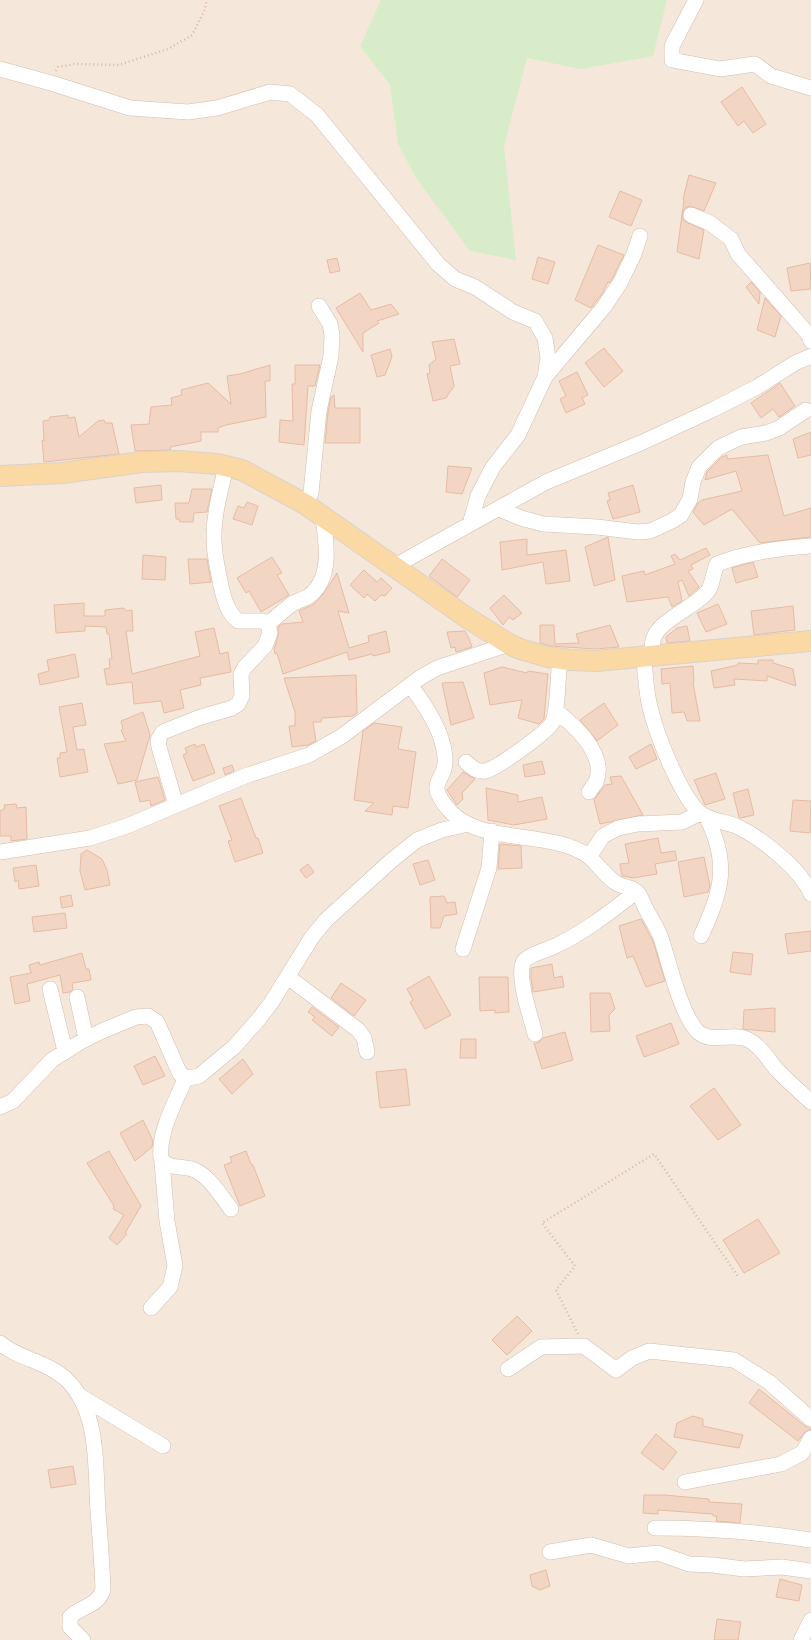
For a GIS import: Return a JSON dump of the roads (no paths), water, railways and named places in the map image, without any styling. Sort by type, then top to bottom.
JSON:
[{"type":"main road","points":[[0,476],[62,473],[142,462],[217,464],[242,470],[305,504],[393,567],[466,617],[509,644],[520,649],[560,658],[596,661],[811,641]]},
{"type":"street","points":[[696,0],[672,46],[672,60],[720,69],[755,64],[771,76],[811,88]]},
{"type":"street","points":[[0,69],[51,83],[130,108],[188,112],[217,108],[270,92],[290,94],[317,115],[438,264],[455,279],[475,287],[513,312],[535,321],[545,338],[548,358],[545,377]]},
{"type":"street","points":[[691,214],[710,223],[731,239],[738,254],[809,335],[811,341]]},
{"type":"street","points":[[470,524],[478,496],[493,467],[518,435],[545,377],[604,307],[620,283],[634,254],[640,236]]},
{"type":"street","points":[[305,504],[311,493],[319,411],[331,356],[332,335],[330,324],[319,306]]},
{"type":"street","points":[[393,567],[546,482],[643,442],[714,409],[757,387],[795,363],[811,356]]},
{"type":"street","points":[[499,509],[521,518],[544,524],[597,527],[638,532],[650,531],[672,521],[681,515],[690,499],[693,482],[699,467],[718,448],[741,438],[766,433],[779,428],[806,410]]},
{"type":"street","points":[[176,805],[158,743],[160,735],[171,728],[232,708],[238,704],[242,696],[241,674],[245,667],[265,646],[270,633],[268,624],[263,621],[238,621],[230,614],[223,591],[216,561],[214,528],[226,466]]},
{"type":"street","points":[[268,624],[293,604],[309,596],[320,584],[326,562],[326,543],[323,516]]},
{"type":"street","points":[[701,936],[715,906],[720,887],[721,875],[719,850],[711,827],[703,815],[687,800],[655,724],[651,712],[646,683],[648,656],[653,639],[662,626],[702,597],[709,590],[713,571],[717,564],[742,556],[780,548],[811,546]]},
{"type":"street","points":[[0,852],[90,838],[127,826],[246,776],[309,755],[327,745],[421,677],[437,668],[509,644]]},
{"type":"street","points":[[466,762],[473,769],[484,771],[493,769],[537,737],[552,723],[556,711],[560,658]]},
{"type":"street","points":[[410,685],[431,716],[441,738],[445,757],[444,765],[436,788],[438,794],[450,811],[459,819],[468,824],[492,831],[573,847],[589,857],[616,883],[636,892],[653,920],[661,937],[687,1014],[697,1030],[710,1038],[737,1036],[750,1040],[762,1051],[777,1070],[811,1102]]},
{"type":"street","points":[[556,711],[583,735],[592,750],[598,765],[596,781],[589,792]]},
{"type":"street","points":[[589,857],[603,836],[618,828],[638,824],[682,822],[703,815],[715,821],[735,825],[771,847],[810,884]]},
{"type":"street","points":[[0,1107],[13,1100],[52,1060],[65,1051],[86,1039],[140,1016],[150,1017],[157,1022],[180,1074],[186,1077],[194,1078],[203,1074],[234,1047],[258,1020],[288,977],[312,937],[326,920],[392,860],[417,840],[442,830],[468,824]]},
{"type":"street","points":[[463,949],[489,868],[492,831]]},
{"type":"street","points":[[535,1034],[524,994],[521,972],[524,962],[529,956],[542,952],[577,936],[636,892]]},
{"type":"street","points":[[288,977],[358,1030],[364,1038],[367,1052]]},
{"type":"street","points":[[50,988],[65,1051]]},
{"type":"street","points":[[77,997],[86,1039]]},
{"type":"street","points":[[151,1308],[170,1287],[175,1266],[167,1221],[160,1153],[168,1118],[186,1077]]},
{"type":"street","points":[[162,1162],[166,1165],[192,1170],[199,1173],[214,1187],[231,1209]]},
{"type":"street","points":[[0,1343],[7,1348],[42,1363],[68,1381],[80,1396],[89,1420],[93,1440],[103,1590],[101,1596],[96,1601],[76,1611],[70,1616],[70,1627],[83,1640]]},
{"type":"street","points":[[508,1369],[541,1347],[584,1346],[616,1370],[632,1358],[649,1351],[734,1360],[769,1382],[811,1419]]},
{"type":"street","points":[[80,1396],[163,1446]]},
{"type":"street","points":[[685,1482],[781,1464],[802,1453],[811,1438]]},
{"type":"street","points":[[654,1528],[772,1534],[811,1540]]},
{"type":"street","points":[[550,1552],[591,1544],[629,1556],[658,1553],[689,1564],[744,1569],[782,1567],[811,1571]]},
{"type":"street","points":[[801,1640],[811,1620]]}]
